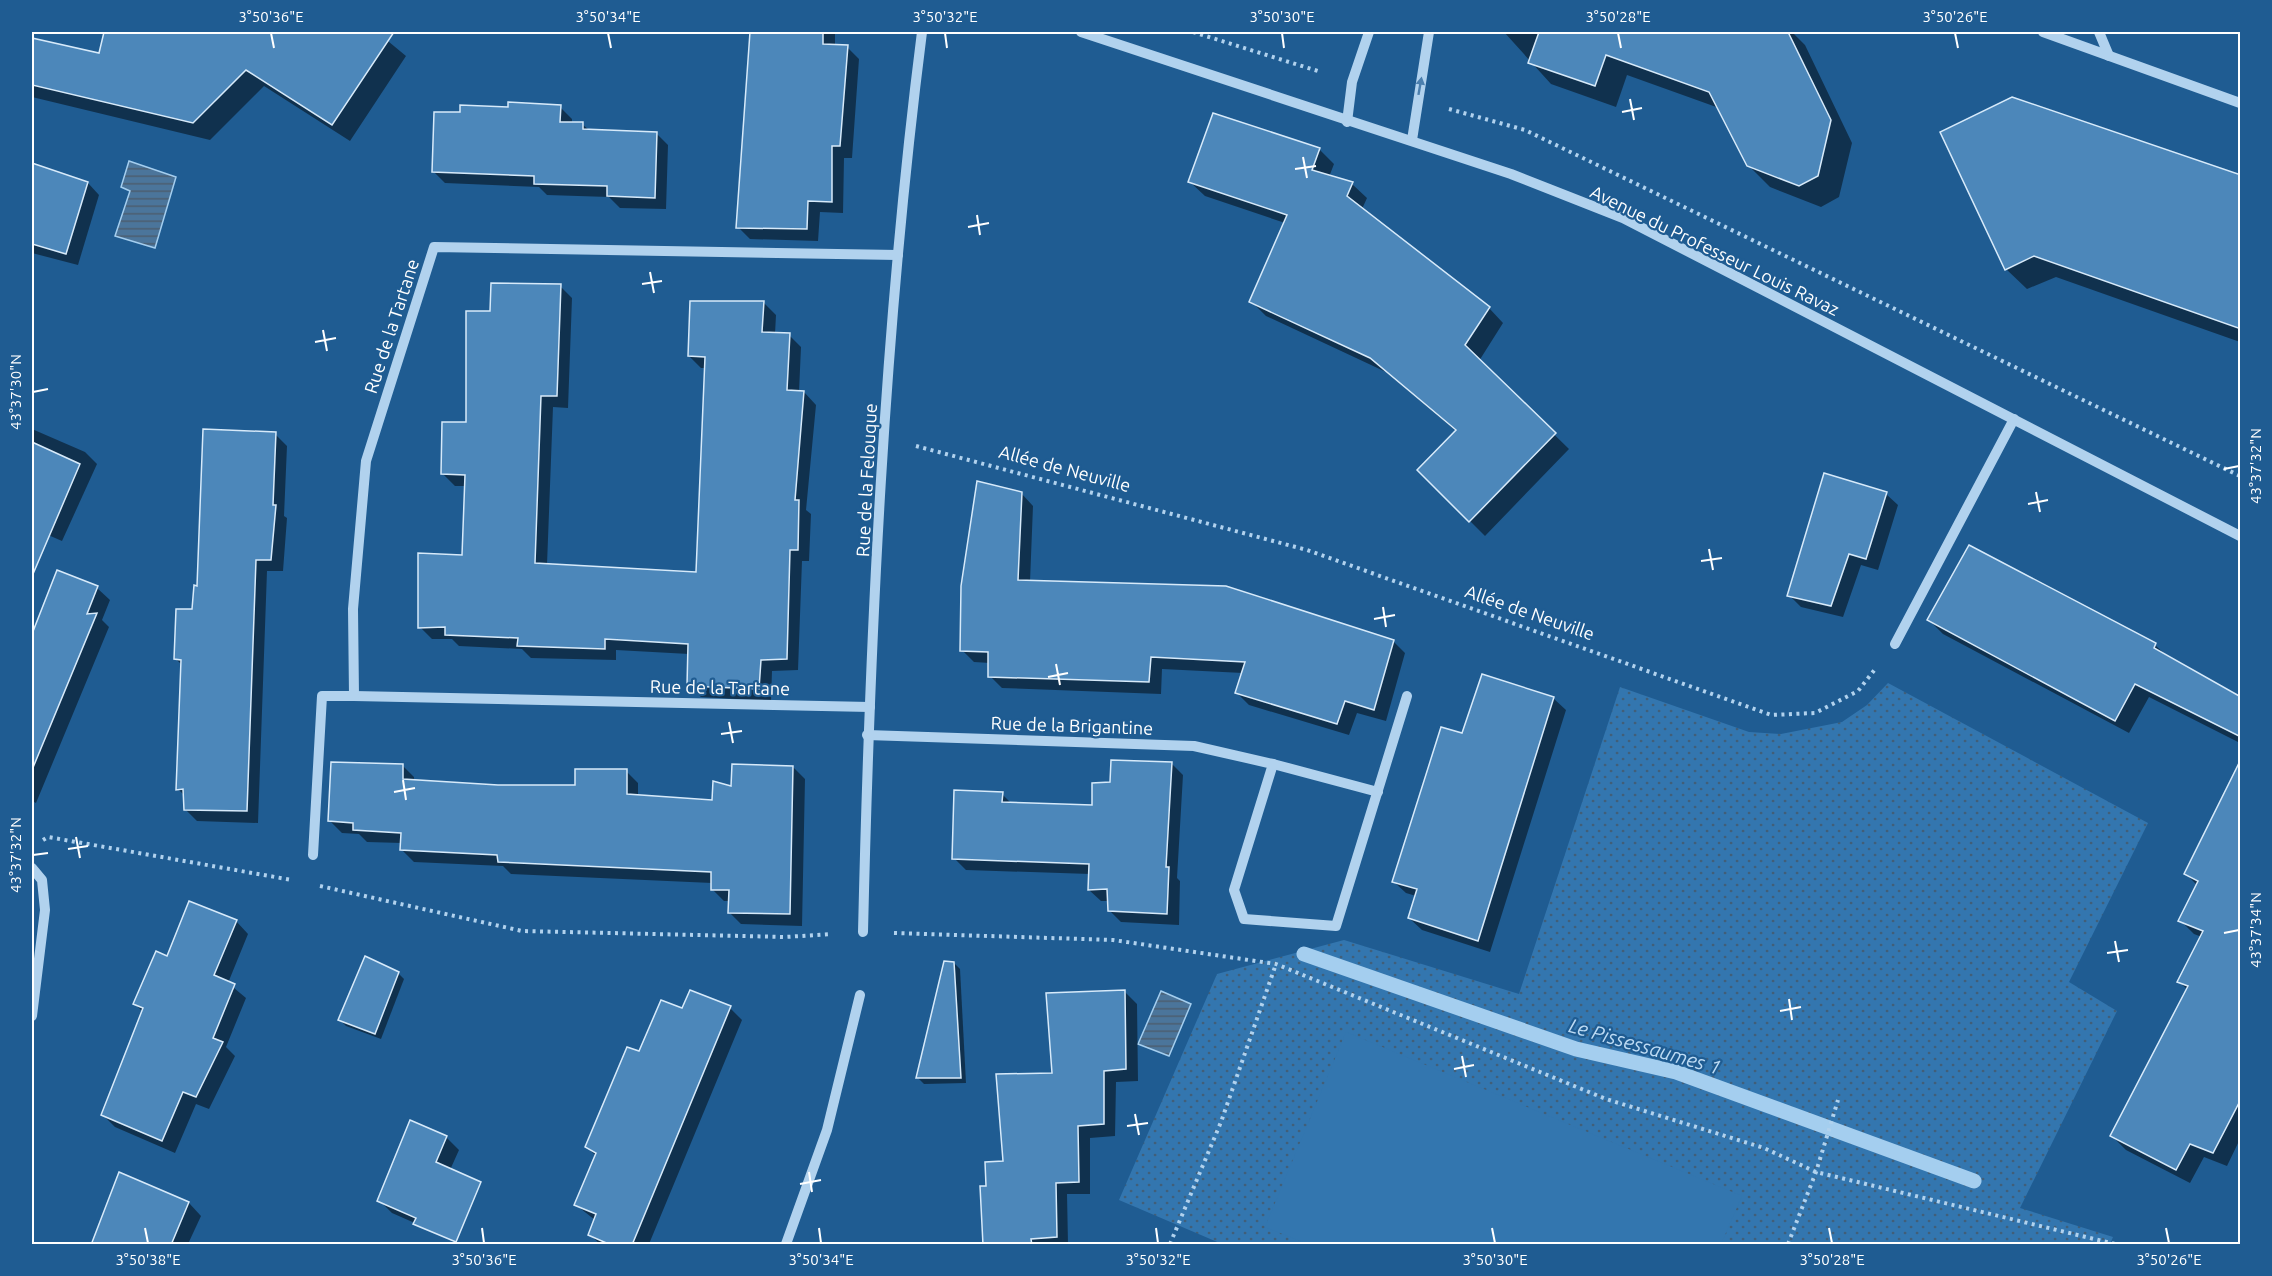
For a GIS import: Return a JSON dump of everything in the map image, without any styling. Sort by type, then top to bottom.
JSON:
[{"type":"street","name":"Rue de la Felouque","points":[[863,932],[867,735],[884,437],[898,255],[922,32]]},
{"type":"street","name":"Avenue du Professeur Louis Ravaz","points":[[1081,32],[1286,98],[1347,122],[1412,140],[1510,174],[1623,218],[2241,536]]},
{"type":"street","points":[[1347,122],[1352,81],[1369,32]]},
{"type":"street","points":[[1412,140],[1429,32]]},
{"type":"street","points":[[2043,32],[2241,103]]},
{"type":"street","points":[[2099,32],[2109,56]]},
{"type":"street","name":"Rue de la Tartane","points":[[354,696],[354,609],[366,461],[434,247],[898,255]]},
{"type":"street","points":[[1895,644],[2014,419]]},
{"type":"street","name":"Rue de la Tartane","points":[[313,855],[322,696],[870,707]]},
{"type":"street","points":[[1273,764],[1234,890],[1244,918],[1336,926],[1407,696]]},
{"type":"street","name":"Rue de la Brigantine","points":[[867,735],[1194,746],[1378,792]]},
{"type":"street","points":[[32,868],[42,880],[45,910],[32,1016]]},
{"type":"street","points":[[786,1245],[827,1130],[860,995]]},
{"type":"path","points":[[1193,32],[1352,81]]},
{"type":"path","points":[[1417,103],[1525,130],[2241,476]]},
{"type":"path","name":"Allée de Neuville","points":[[884,437],[1306,550],[1771,715],[1815,713],[1858,691],[1895,644]]},
{"type":"path","points":[[40,842],[48,837],[295,881]]},
{"type":"path","points":[[318,886],[522,931],[785,937],[863,932],[1113,940],[1276,964],[1606,1099],[1764,1148],[1816,1172],[2115,1245]]},
{"type":"path","points":[[1170,1245],[1221,1122],[1276,964]]},
{"type":"path","points":[[1788,1245],[1816,1172],[1838,1100]]},
{"type":"shaded area","points":[[129,161],[176,177],[155,248],[115,236],[130,191],[121,187]]},
{"type":"shaded area","points":[[1888,683],[2148,823],[2069,982],[2117,1011],[2020,1208],[2113,1237],[2110,1244],[1222,1244],[1119,1200],[1217,974],[1344,940],[1519,994],[1620,687],[1749,732],[1781,734],[1842,722],[1867,705]]},
{"type":"shaded area","points":[[1161,991],[1191,1004],[1169,1056],[1138,1044]]},
{"type":"shaded area","points":[[1346,1032],[1742,1196],[1721,1244],[1308,1244],[1265,1227]]},
{"type":"building","points":[[104,32],[394,32],[332,125],[246,70],[193,123],[32,85],[32,38],[99,53]]},
{"type":"building","points":[[750,32],[823,32],[823,44],[848,45],[840,146],[832,146],[832,202],[808,201],[807,229],[736,228]]},
{"type":"building","points":[[1539,32],[1788,32],[1831,120],[1818,176],[1799,186],[1747,166],[1709,92],[1606,55],[1595,86],[1528,63]]},
{"type":"building","points":[[2012,97],[2241,175],[2241,329],[2034,256],[2005,270],[1940,132]]},
{"type":"building","points":[[508,102],[561,105],[560,122],[583,122],[583,129],[657,132],[655,198],[607,196],[607,186],[534,184],[534,176],[432,172],[434,112],[460,112],[460,105],[508,107]]},
{"type":"building","points":[[1213,113],[1320,148],[1312,170],[1353,182],[1347,196],[1490,307],[1465,345],[1556,433],[1469,522],[1417,470],[1456,430],[1370,358],[1249,302],[1287,215],[1188,182]]},
{"type":"building","points":[[32,163],[88,182],[66,254],[32,244]]},
{"type":"building","points":[[491,283],[561,284],[557,396],[541,396],[535,563],[696,572],[705,357],[688,356],[690,301],[764,301],[762,332],[790,333],[787,390],[804,391],[795,500],[799,500],[798,550],[790,550],[787,659],[761,660],[759,689],[687,686],[688,644],[605,639],[605,649],[517,646],[518,638],[445,635],[445,627],[418,628],[418,553],[462,555],[465,475],[441,474],[442,422],[466,422],[466,311],[490,311]]},
{"type":"building","points":[[203,429],[276,432],[273,505],[276,505],[271,560],[256,560],[247,811],[184,810],[183,789],[176,790],[181,660],[174,659],[176,609],[192,609],[194,585],[197,586]]},
{"type":"building","points":[[32,442],[80,464],[33,574],[32,574]]},
{"type":"building","points":[[1824,473],[1887,492],[1866,559],[1849,554],[1831,606],[1787,596]]},
{"type":"building","points":[[977,481],[1022,492],[1018,580],[1226,586],[1394,640],[1374,710],[1345,701],[1337,724],[1235,693],[1245,662],[1151,657],[1149,682],[988,677],[988,652],[960,651],[961,586]]},
{"type":"building","points":[[1969,545],[2156,643],[2154,648],[2241,697],[2241,737],[2135,684],[2115,721],[1927,620]]},
{"type":"building","points":[[57,570],[98,586],[87,614],[97,613],[32,770],[32,634]]},
{"type":"building","points":[[1482,674],[1554,697],[1478,941],[1408,918],[1417,889],[1392,882],[1441,727],[1462,733]]},
{"type":"building","points":[[2241,759],[2241,1099],[2213,1153],[2190,1144],[2176,1170],[2110,1136],[2188,986],[2177,982],[2203,931],[2178,921],[2198,881],[2184,874]]},
{"type":"building","points":[[1111,760],[1172,762],[1166,867],[1169,867],[1167,914],[1108,911],[1107,889],[1088,890],[1089,864],[952,859],[954,790],[1003,792],[1002,802],[1092,805],[1092,783],[1110,782]]},
{"type":"building","points":[[331,762],[403,764],[403,779],[498,785],[575,785],[575,769],[627,769],[627,794],[712,800],[713,781],[731,786],[732,764],[793,766],[790,914],[728,913],[729,890],[711,890],[711,872],[498,862],[497,855],[400,850],[401,833],[353,830],[353,823],[328,821]]},
{"type":"building","points":[[189,901],[237,920],[214,975],[235,984],[213,1038],[223,1042],[196,1097],[183,1092],[162,1141],[101,1115],[143,1008],[133,1004],[156,951],[167,956]]},
{"type":"building","points":[[365,956],[399,972],[375,1034],[338,1020]]},
{"type":"building","points":[[944,961],[954,962],[961,1078],[916,1078]]},
{"type":"building","points":[[690,990],[731,1006],[632,1245],[611,1245],[588,1235],[596,1214],[574,1205],[596,1153],[585,1147],[627,1047],[639,1051],[661,1000],[682,1008]]},
{"type":"building","points":[[1125,990],[1126,1069],[1104,1071],[1104,1124],[1078,1126],[1079,1182],[1056,1183],[1057,1237],[1031,1239],[1032,1245],[983,1245],[980,1186],[986,1186],[985,1162],[1003,1161],[996,1074],[1052,1073],[1046,993]]},
{"type":"building","points":[[410,1120],[447,1136],[436,1162],[481,1182],[456,1242],[413,1224],[416,1218],[377,1201]]},
{"type":"building","points":[[119,1172],[189,1202],[171,1245],[91,1245]]},
{"type":"waterway","name":"Le Pissessaumes 1","points":[[1304,954],[1576,1049],[1676,1072],[1974,1181]]}]
